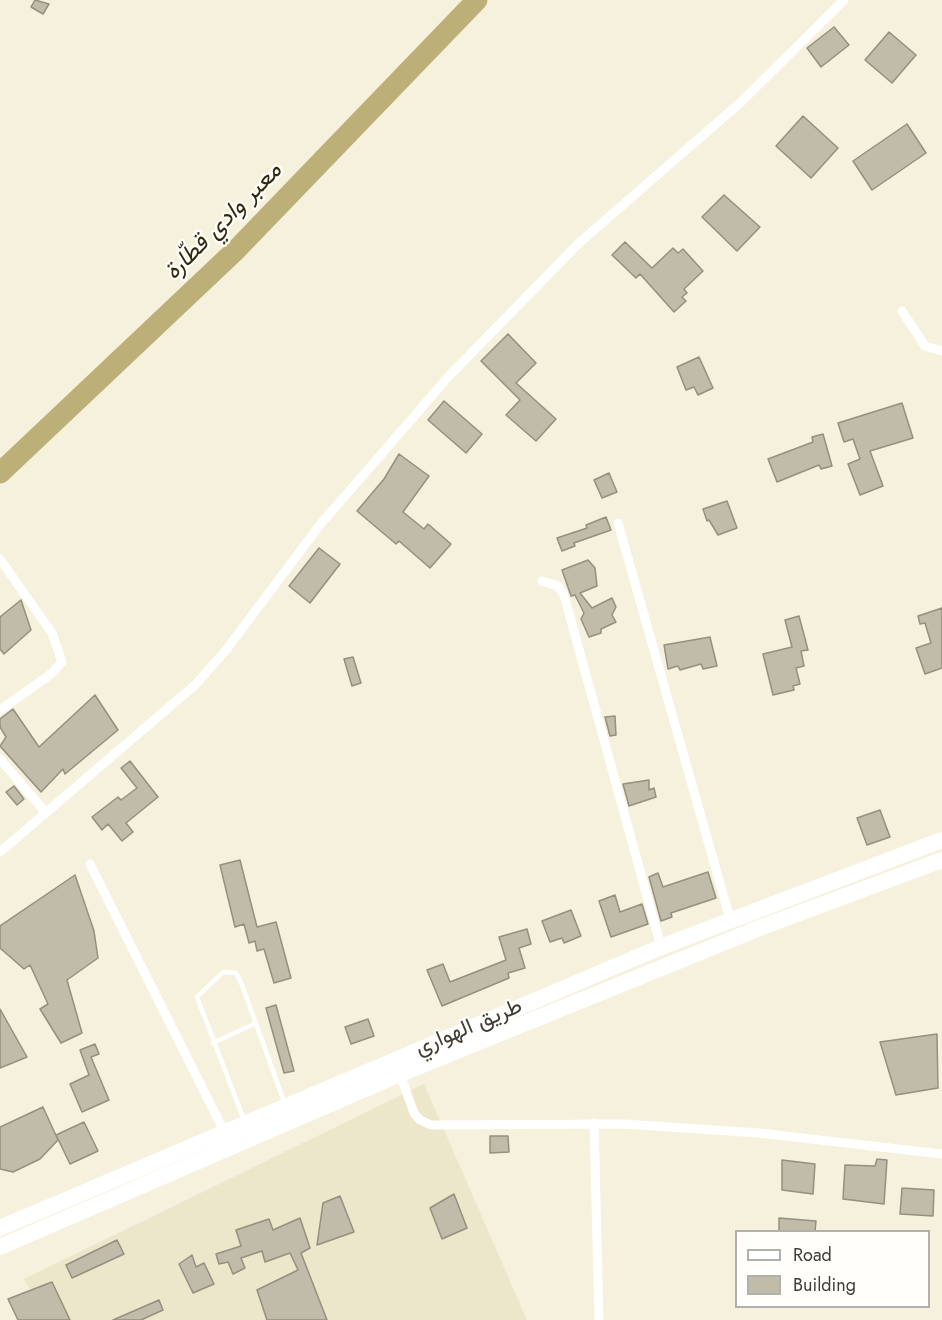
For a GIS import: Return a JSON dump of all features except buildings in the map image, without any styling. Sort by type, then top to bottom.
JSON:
[{"type":"highway","name":"طريق الهواري","points":[[0,1228],[661,947],[942,840]]},
{"type":"highway","name":"طريق الهواري","points":[[0,1247],[400,1074],[762,927],[942,860]]},
{"type":"street","points":[[0,852],[195,685],[226,650],[319,526],[449,376],[579,243],[740,103],[844,0]]},
{"type":"street","points":[[902,311],[925,346],[942,351]]},
{"type":"street","points":[[618,522],[730,920]]},
{"type":"street","points":[[0,559],[52,633],[62,662],[51,674],[0,710]]},
{"type":"street","points":[[542,581],[558,586],[564,595],[661,947]]},
{"type":"street","points":[[0,759],[46,813]]},
{"type":"street","points":[[90,864],[224,1131]]},
{"type":"street","points":[[400,1074],[414,1113],[420,1120],[431,1125],[458,1127],[483,1123],[594,1123],[759,1133],[942,1154]]},
{"type":"street","points":[[594,1123],[599,1320]]},
{"type":"lane","points":[[245,1123],[196,997],[224,972],[236,973],[285,1106]]},
{"type":"lane","points":[[213,1043],[256,1023]]},
{"type":"shaded area","points":[[424,1084],[527,1320],[47,1320],[24,1279]]},
{"type":"waterway","name":"معبر وادي قطّارة","points":[[0,473],[237,249],[477,0]]}]
